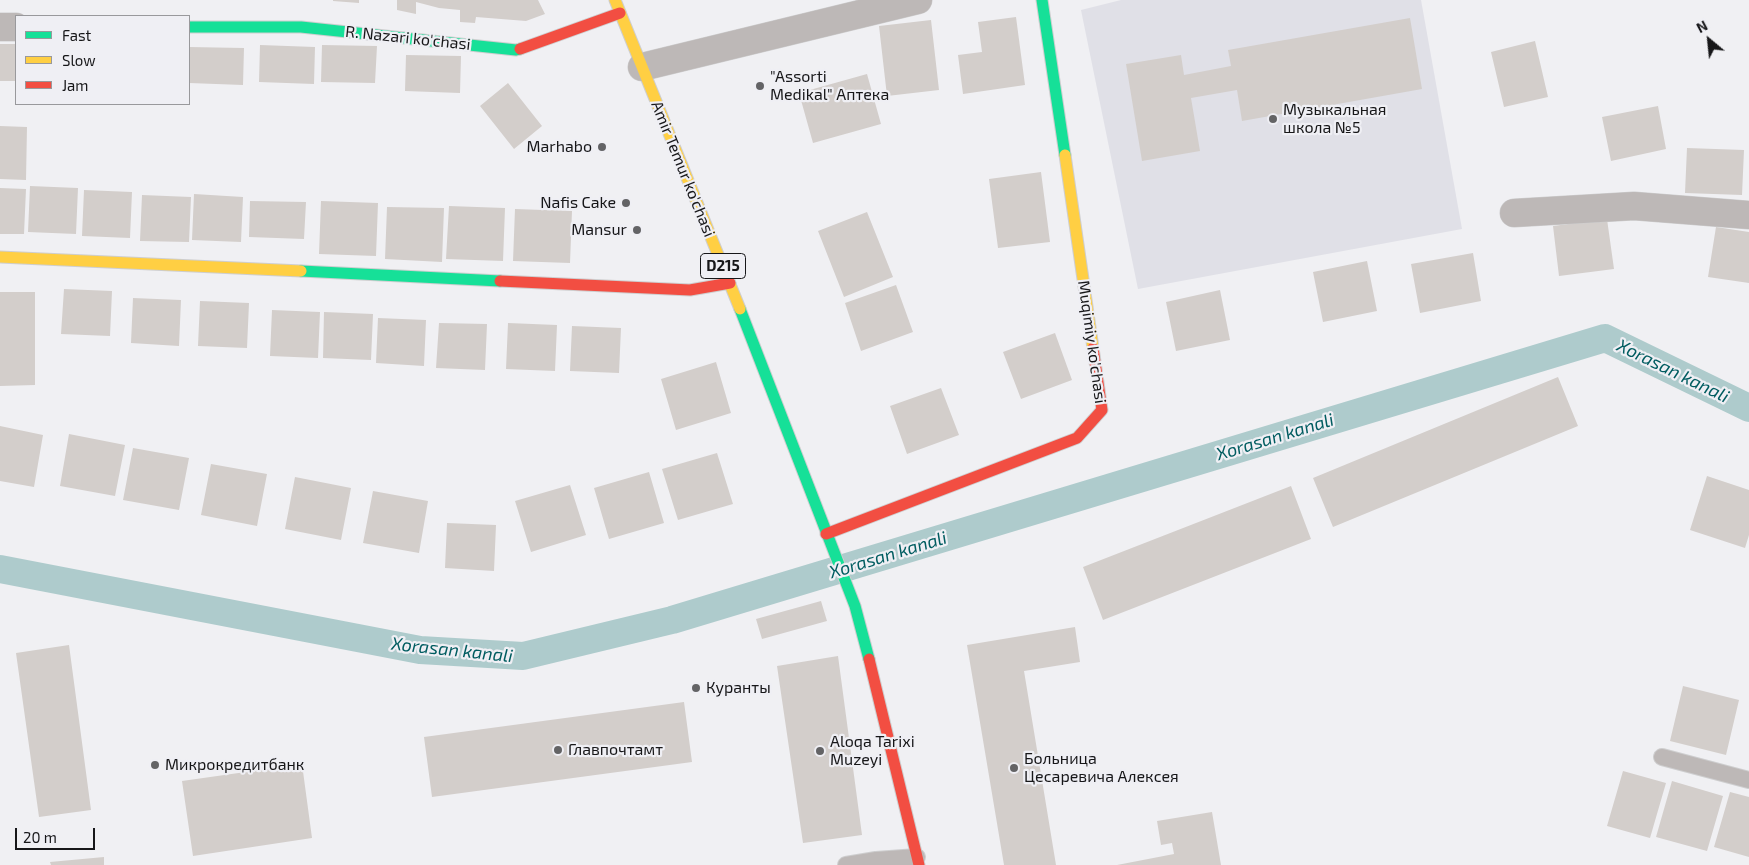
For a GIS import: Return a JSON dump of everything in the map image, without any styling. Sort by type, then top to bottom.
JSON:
[{"type":"street","name":"Amir Temur ko'chasi","points":[[615,0],[730,283],[826,534]]},
{"type":"street","points":[[642,67],[918,0]]},
{"type":"street","name":"Muqimiy ko'chasi","points":[[826,534],[1077,438],[1102,410],[1042,0]]},
{"type":"street","name":"R. Nazari ko'chasi","points":[[190,27],[301,27],[516,50],[620,13]]},
{"type":"street","points":[[0,27],[15,27]]},
{"type":"street","points":[[1514,213],[1634,206],[1749,215]]},
{"type":"street","points":[[0,257],[690,290],[730,283]]},
{"type":"street","name":"D215","points":[[826,534],[856,606],[918,861]]},
{"type":"lane","points":[[1662,757],[1749,780]]},
{"type":"lane","points":[[846,865],[876,860],[918,861]]},
{"type":"shaded area","name":"Музыкальная школа №5","points":[[1121,0],[1421,0],[1462,229],[1138,289],[1081,10]]},
{"type":"building","points":[[359,0],[359,3],[333,1]]},
{"type":"building","points":[[397,0],[538,0],[545,14],[526,21],[476,17],[475,23],[460,22],[460,10],[439,8],[416,2],[416,14],[397,10]]},
{"type":"building","points":[[1016,17],[1025,85],[963,94],[958,55],[982,52],[978,22]]},
{"type":"building","points":[[1410,18],[1422,89],[1242,121],[1237,90],[1191,98],[1200,151],[1142,161],[1126,64],[1181,55],[1184,75],[1231,66],[1228,50]]},
{"type":"building","points":[[931,20],[939,90],[887,96],[879,26]]},
{"type":"building","points":[[1535,41],[1548,97],[1504,107],[1491,52]]},
{"type":"building","points":[[0,44],[15,44],[15,81],[0,81]]},
{"type":"building","points":[[260,45],[315,47],[314,84],[259,82]]},
{"type":"building","points":[[322,45],[377,46],[375,83],[321,82]]},
{"type":"building","points":[[190,47],[244,48],[243,85],[190,83]]},
{"type":"building","points":[[406,55],[461,56],[460,93],[405,91]]},
{"type":"building","points":[[867,74],[881,124],[813,143],[799,93]]},
{"type":"building","points":[[508,83],[542,126],[514,149],[480,106]]},
{"type":"building","points":[[1658,106],[1666,149],[1611,161],[1602,117]]},
{"type":"building","points":[[0,126],[27,127],[26,180],[0,179]]},
{"type":"building","points":[[1687,148],[1744,150],[1742,195],[1685,193]]},
{"type":"building","points":[[1041,172],[1050,242],[998,248],[989,179]]},
{"type":"building","points":[[30,186],[78,188],[76,234],[28,232]]},
{"type":"building","points":[[0,188],[26,189],[24,234],[0,234]]},
{"type":"building","points":[[84,190],[132,192],[130,238],[82,236]]},
{"type":"building","points":[[194,194],[243,197],[241,242],[192,240]]},
{"type":"building","points":[[142,195],[191,197],[189,242],[140,241]]},
{"type":"building","points":[[250,201],[306,202],[304,239],[249,237]]},
{"type":"building","points":[[321,201],[378,203],[376,256],[319,254]]},
{"type":"building","points":[[449,206],[505,208],[503,261],[446,259]]},
{"type":"building","points":[[387,207],[444,208],[442,262],[385,259]]},
{"type":"building","points":[[515,209],[572,211],[570,263],[513,261]]},
{"type":"building","points":[[867,212],[893,277],[844,297],[818,231]]},
{"type":"building","points":[[1607,219],[1614,269],[1559,276],[1553,226]]},
{"type":"building","points":[[1716,227],[1749,232],[1749,283],[1708,277]]},
{"type":"building","points":[[1473,253],[1481,301],[1420,313],[1411,264]]},
{"type":"building","points":[[1367,261],[1377,311],[1323,322],[1313,272]]},
{"type":"building","points":[[896,285],[913,332],[861,351],[845,303]]},
{"type":"building","points":[[64,289],[112,291],[110,336],[61,334]]},
{"type":"building","points":[[1220,290],[1230,340],[1176,351],[1166,302]]},
{"type":"building","points":[[0,292],[35,292],[35,385],[0,386]]},
{"type":"building","points":[[133,298],[181,300],[179,346],[131,343]]},
{"type":"building","points":[[200,301],[249,303],[247,348],[198,346]]},
{"type":"building","points":[[272,310],[320,312],[318,358],[270,356]]},
{"type":"building","points":[[324,312],[373,314],[371,360],[323,358]]},
{"type":"building","points":[[378,318],[426,320],[424,366],[376,363]]},
{"type":"building","points":[[439,323],[487,324],[485,370],[436,368]]},
{"type":"building","points":[[508,323],[557,325],[555,371],[506,369]]},
{"type":"building","points":[[572,326],[621,328],[619,373],[570,371]]},
{"type":"building","points":[[1055,333],[1072,380],[1021,399],[1003,352]]},
{"type":"building","points":[[716,362],[731,413],[676,430],[661,379]]},
{"type":"building","points":[[1558,377],[1578,426],[1333,527],[1313,478]]},
{"type":"building","points":[[941,388],[959,435],[907,454],[890,406]]},
{"type":"building","points":[[0,426],[43,435],[34,487],[0,481]]},
{"type":"building","points":[[69,434],[125,445],[115,496],[60,486]]},
{"type":"building","points":[[133,448],[189,458],[179,510],[123,500]]},
{"type":"building","points":[[717,453],[733,504],[678,520],[662,469]]},
{"type":"building","points":[[211,464],[267,474],[257,526],[201,515]]},
{"type":"building","points":[[649,472],[664,523],[609,539],[594,488]]},
{"type":"building","points":[[1707,476],[1749,490],[1749,535],[1745,548],[1690,530]]},
{"type":"building","points":[[295,477],[351,488],[341,540],[285,529]]},
{"type":"building","points":[[570,485],[586,535],[531,552],[515,501]]},
{"type":"building","points":[[1291,486],[1311,539],[1103,620],[1083,567]]},
{"type":"building","points":[[373,491],[428,501],[419,553],[363,543]]},
{"type":"building","points":[[447,523],[496,525],[494,571],[445,568]]},
{"type":"building","points":[[821,601],[827,621],[762,639],[756,619]]},
{"type":"building","name":"Больница Цесаревича Алексея","points":[[1075,627],[1080,662],[1024,671],[1056,865],[1004,865],[967,645]]},
{"type":"building","points":[[69,645],[91,810],[39,817],[16,653]]},
{"type":"building","name":"Aloqa Tarixi Muzeyi","points":[[838,656],[862,835],[803,843],[777,666]]},
{"type":"building","points":[[1683,686],[1739,700],[1726,755],[1670,741]]},
{"type":"building","name":"Главпочтамт","points":[[684,702],[692,762],[432,797],[424,737]]},
{"type":"building","points":[[302,764],[312,838],[193,856],[182,781]]},
{"type":"building","points":[[1623,771],[1666,783],[1650,838],[1607,826]]},
{"type":"building","points":[[1672,781],[1723,796],[1707,851],[1656,837]]},
{"type":"building","points":[[1730,792],[1749,797],[1749,857],[1714,847]]},
{"type":"building","points":[[1212,812],[1221,865],[1117,865],[1174,854],[1172,843],[1161,845],[1157,821]]},
{"type":"building","points":[[104,857],[104,865],[51,865],[50,862]]},
{"type":"waterway","name":"Xorasan kanali","points":[[0,569],[420,650],[523,656],[672,620],[1605,338],[1749,408]]},
{"type":"traffic: fast","points":[[1042,0],[1065,155]]},
{"type":"traffic: fast","points":[[190,27],[301,27],[520,49]]},
{"type":"traffic: fast","points":[[301,271],[500,281]]},
{"type":"traffic: fast","points":[[740,309],[855,606],[869,659]]},
{"type":"traffic: slow","points":[[615,0],[740,309]]},
{"type":"traffic: slow","points":[[1065,155],[1093,348]]},
{"type":"traffic: slow","points":[[0,257],[301,271]]},
{"type":"traffic: jam","points":[[520,49],[620,13]]},
{"type":"traffic: jam","points":[[500,281],[690,290],[730,283]]},
{"type":"traffic: jam","points":[[826,534],[1077,438],[1102,410],[1093,348]]},
{"type":"traffic: jam","points":[[869,659],[919,865]]},
{"type":"place","name":"\"Assorti Medikal\" Аптека","points":[[760,86]]},
{"type":"place","name":"Музыкальная школа №5","points":[[1273,119]]},
{"type":"place","name":"Marhabo","points":[[602,147]]},
{"type":"place","name":"Nafis Cake","points":[[626,203]]},
{"type":"place","name":"Mansur","points":[[637,230]]},
{"type":"place","name":"Куранты","points":[[696,688]]},
{"type":"place","name":"Главпочтамт","points":[[558,750]]},
{"type":"place","name":"Aloqa Tarixi Muzeyi","points":[[820,751]]},
{"type":"place","name":"Микрокредитбанк","points":[[155,765]]},
{"type":"place","name":"Больница Цесаревича Алексея","points":[[1014,768]]}]
